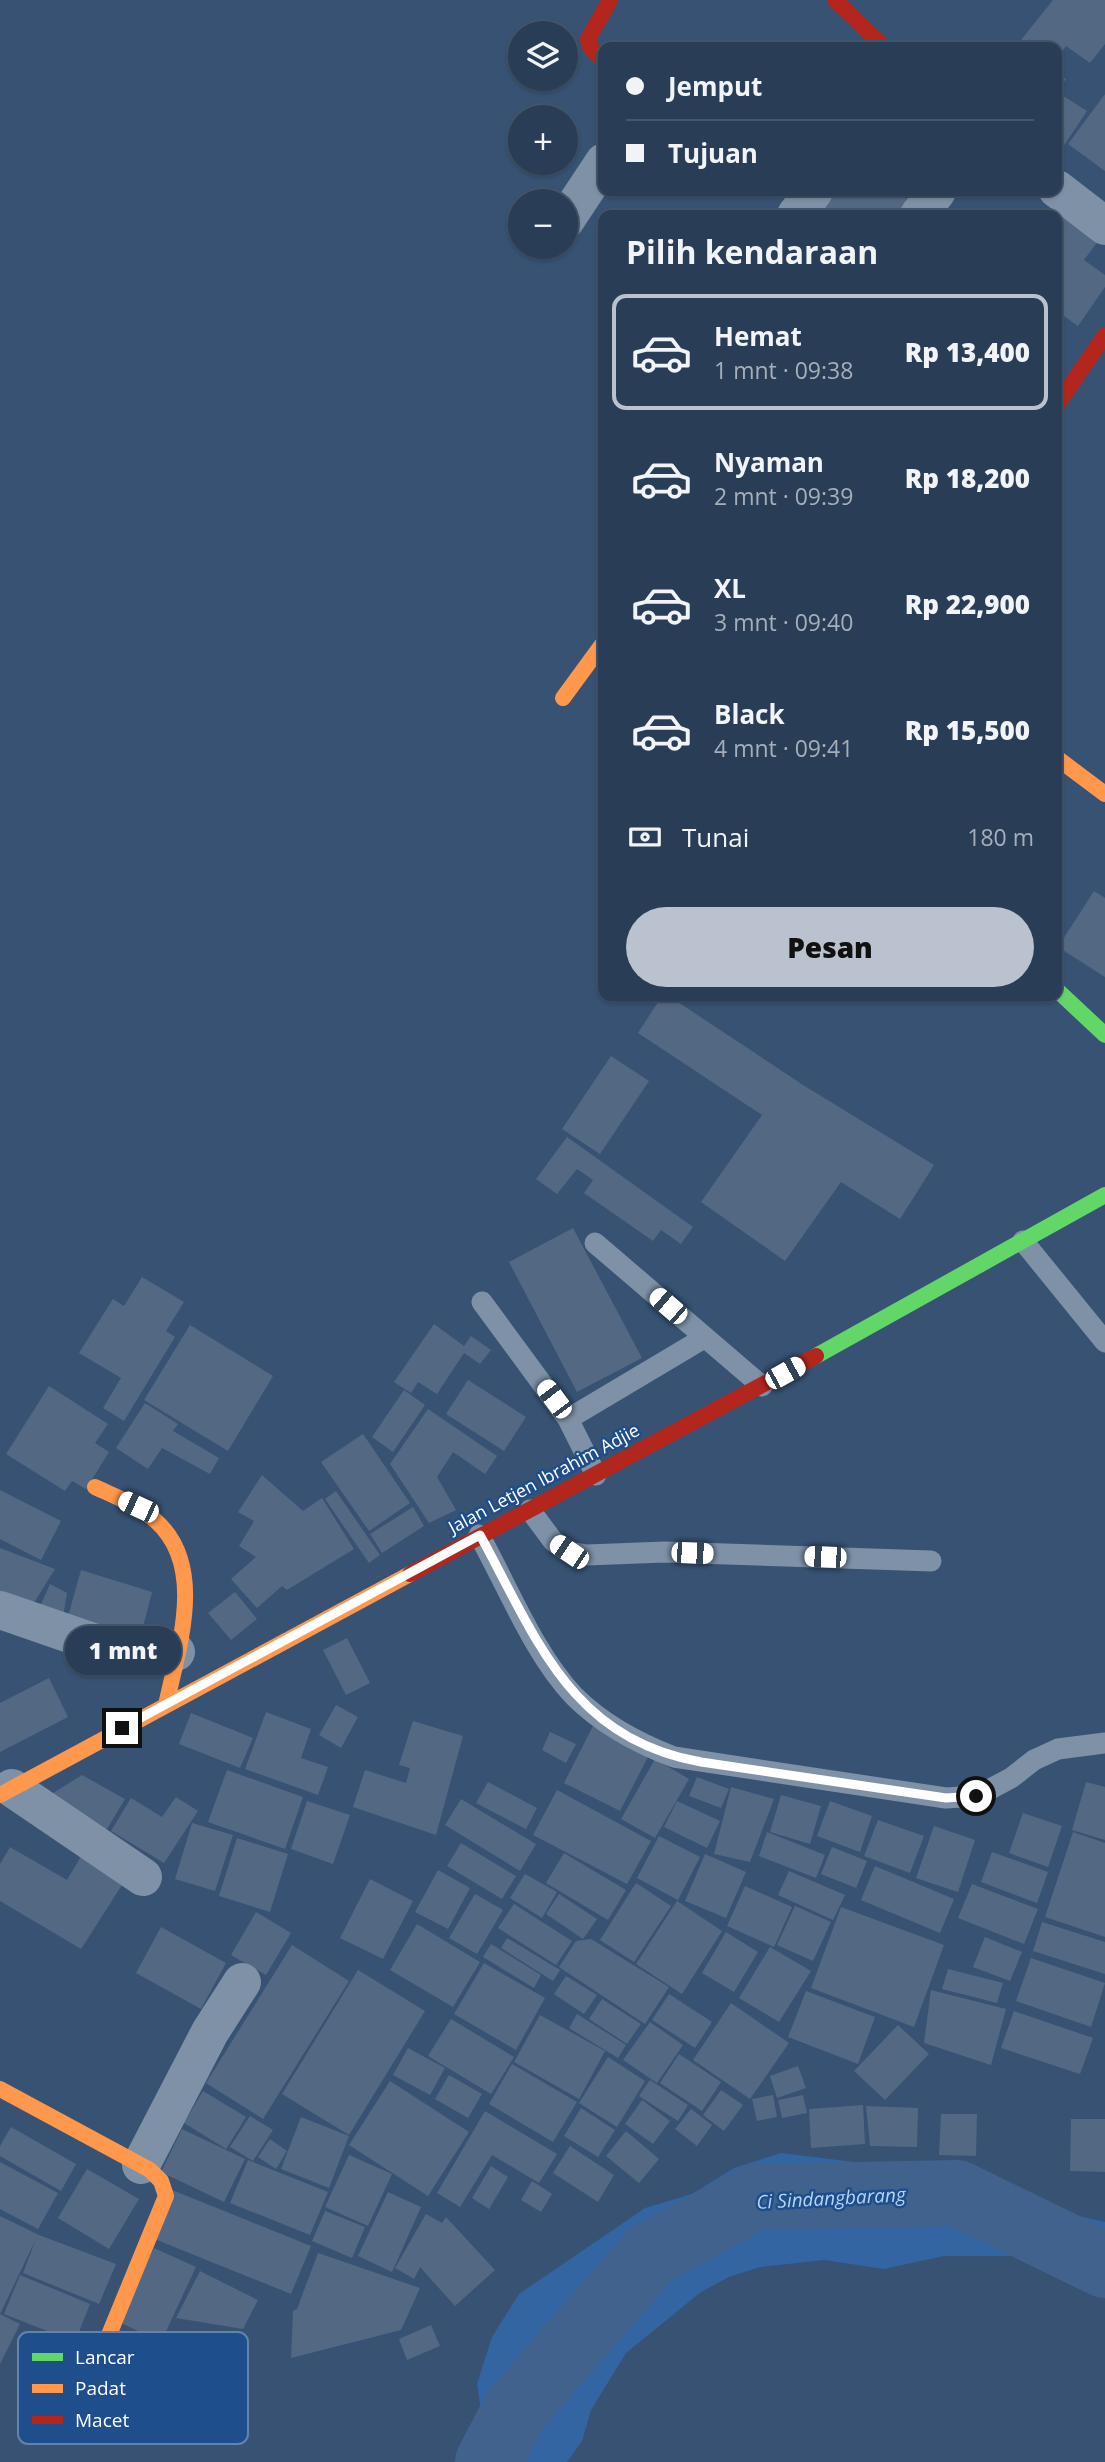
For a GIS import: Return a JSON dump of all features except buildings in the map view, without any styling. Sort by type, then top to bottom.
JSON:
[{"type":"main road","points":[[598,55],[590,47],[588,40],[610,0]]},
{"type":"main road","points":[[835,0],[879,42]]},
{"type":"main road","points":[[1062,398],[1105,335]]},
{"type":"main road","points":[[563,698],[598,650]]},
{"type":"main road","points":[[1062,762],[1105,794]]},
{"type":"main road","points":[[1062,995],[1105,1035]]},
{"type":"main road","name":"Jalan Letjen Ibrahim Adjie","points":[[6,1791],[762,1386],[1105,1195]]},
{"type":"main road","points":[[95,1487],[138,1507],[158,1521],[180,1549],[185,1565],[184,1586],[166,1704]]},
{"type":"main road","points":[[0,2089],[141,2165],[161,2179],[166,2196],[110,2332]]},
{"type":"street","points":[[578,201],[598,171]]},
{"type":"street","points":[[1062,192],[1100,212]]},
{"type":"street","points":[[0,1610],[116,1650],[176,1652]]},
{"type":"street","points":[[6,1791],[143,1877]]},
{"type":"street","points":[[141,2165],[210,2032],[242,1982]]},
{"type":"lane","points":[[1023,1241],[1105,1342]]},
{"type":"lane","points":[[595,1243],[762,1386]]},
{"type":"lane","points":[[482,1302],[568,1419],[596,1475]]},
{"type":"lane","points":[[568,1419],[705,1338]]},
{"type":"lane","points":[[530,1510],[554,1541],[569,1552],[587,1555],[665,1552],[931,1561]]},
{"type":"lane","points":[[480,1535],[534,1638],[572,1694],[617,1729],[645,1746],[674,1757],[946,1798],[976,1796],[1011,1778],[1034,1760],[1059,1749],[1105,1743]]},
{"type":"shaded area","points":[[781,2153],[879,2165],[929,2164],[974,2178],[1018,2202],[1105,2222],[1105,2293],[1066,2264],[1036,2256],[944,2256],[884,2269],[824,2260],[760,2267],[729,2277],[701,2292],[626,2353],[591,2410],[582,2441],[567,2462],[482,2462],[484,2429],[477,2384],[492,2337],[519,2294],[645,2208],[692,2194],[734,2168]]},
{"type":"waterway","name":"Ci Sindangbarang","points":[[488,2462],[515,2410],[650,2255],[755,2197],[957,2193],[1105,2265]]},
{"type":"traffic: fast","points":[[1062,995],[1105,1035]]},
{"type":"traffic: fast","points":[[816,1356],[1105,1195]]},
{"type":"traffic: slow","points":[[563,698],[598,650]]},
{"type":"traffic: slow","points":[[1062,762],[1105,794]]},
{"type":"traffic: slow","points":[[95,1487],[135,1506],[156,1521],[172,1540],[181,1561],[185,1609],[166,1705]]},
{"type":"traffic: slow","points":[[0,1795],[410,1574]]},
{"type":"traffic: slow","points":[[0,2089],[150,2170],[161,2181],[166,2196],[110,2332]]},
{"type":"traffic: jam","points":[[598,55],[590,47],[588,39],[610,0]]},
{"type":"traffic: jam","points":[[835,0],[879,42]]},
{"type":"traffic: jam","points":[[1062,398],[1105,335]]},
{"type":"traffic: jam","points":[[410,1574],[816,1356]]},
{"type":"route","points":[[122,1728],[480,1535],[534,1638],[572,1694],[594,1714],[645,1746],[674,1757],[701,1762],[946,1798],[976,1796]]}]
